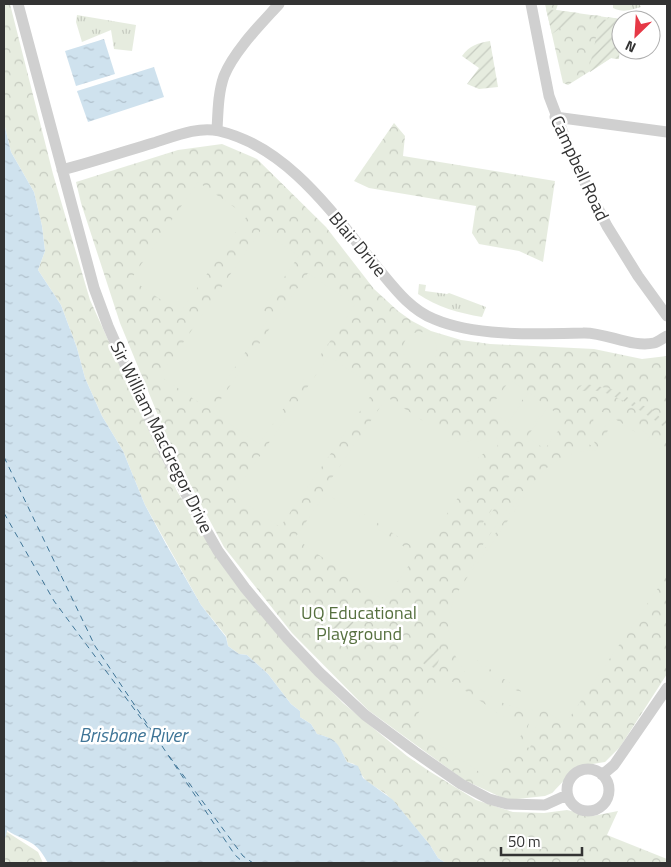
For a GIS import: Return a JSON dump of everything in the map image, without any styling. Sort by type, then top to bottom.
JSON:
[{"type":"street","name":"Sir William MacGregor Drive","points":[[18,4],[94,288],[123,360],[167,458],[218,551],[245,588],[287,638],[357,708],[461,784],[489,799],[506,804],[545,805],[567,794]]},
{"type":"street","points":[[217,130],[219,94],[224,75],[236,55],[279,4]]},
{"type":"street","name":"Campbell Road","points":[[530,4],[543,72],[555,117],[572,159],[607,226],[638,276],[665,307]]},
{"type":"street","points":[[555,117],[667,132]]},
{"type":"street","name":"Blair Drive","points":[[62,170],[192,131],[217,130],[242,138],[266,150],[301,179],[401,296],[419,311],[434,319],[464,327],[492,331],[540,335],[586,332],[638,343],[654,343],[667,336]]},
{"type":"street","points":[[602,775],[614,765],[667,688]]},
{"type":"street","points":[[588,769],[602,775],[607,781],[608,795],[598,808],[584,811],[573,805],[567,794],[568,781],[576,773],[588,769]]},
{"type":"green space","points":[[4,4],[10,4],[53,174],[90,300],[177,491],[227,572],[282,640],[343,703],[407,756],[429,771],[476,800],[513,812],[544,813],[567,810],[593,816],[618,811],[607,835],[667,859],[667,863],[446,863],[438,858],[430,845],[386,794],[366,781],[354,764],[347,762],[333,741],[317,734],[311,724],[300,717],[300,711],[291,704],[268,674],[247,655],[239,654],[228,646],[226,636],[201,605],[145,505],[123,451],[102,416],[85,378],[77,348],[61,305],[38,270],[45,251],[42,226],[34,192],[11,152],[4,123]]},
{"type":"green space","points":[[545,4],[558,4],[556,10],[611,18],[611,58],[568,85],[563,83]]},
{"type":"green space","points":[[613,4],[639,4],[641,7],[630,10],[613,8]]},
{"type":"green space","points":[[546,9],[579,13],[578,16],[552,34]]},
{"type":"green space","points":[[77,15],[136,25],[132,51],[114,49],[111,30],[82,42],[76,22]]},
{"type":"green space","points":[[594,15],[601,16],[601,19],[607,20],[608,17],[611,18],[611,58],[590,72],[589,69],[597,28]]},
{"type":"green space","points":[[490,41],[498,87],[479,89],[467,84],[479,68],[462,56],[474,45]]},
{"type":"green space","points":[[394,123],[405,136],[403,156],[555,181],[543,262],[519,251],[479,244],[472,233],[476,206],[369,188],[354,181]]},
{"type":"green space","name":"UQ Educational Playground","points":[[222,144],[257,159],[326,227],[374,289],[398,311],[431,331],[461,340],[490,344],[594,349],[642,359],[667,356],[667,674],[620,747],[605,762],[580,766],[575,769],[552,793],[545,796],[507,800],[464,780],[368,710],[292,633],[224,547],[174,454],[120,323],[76,182],[178,150]]},
{"type":"green space","points":[[198,182],[247,216],[180,313],[131,279]]},
{"type":"green space","points":[[261,230],[299,256],[262,309],[271,315],[207,408],[160,376]]},
{"type":"green space","points":[[308,273],[355,305],[259,444],[212,412]]},
{"type":"green space","points":[[419,284],[426,285],[425,291],[449,293],[486,307],[482,317],[433,303],[418,294]]},
{"type":"green space","points":[[420,332],[432,337],[437,349],[432,361],[420,366],[408,361],[403,349],[408,337]]},
{"type":"green space","points":[[329,356],[376,388],[280,527],[233,495]]},
{"type":"green space","points":[[510,380],[528,392],[507,422],[489,409]]},
{"type":"green space","points":[[586,384],[617,390],[637,404],[651,408],[667,425],[667,429],[643,412],[606,393],[598,391],[575,392],[582,385]]},
{"type":"green space","points":[[529,393],[547,406],[525,435],[508,423]]},
{"type":"green space","points":[[387,397],[456,443],[483,439],[492,435],[499,442],[497,447],[488,450],[478,458],[483,461],[421,552],[325,488]]},
{"type":"green space","points":[[548,407],[566,420],[545,449],[527,437]]},
{"type":"green space","points":[[594,409],[613,416],[594,441],[595,444],[593,446],[589,443],[592,440]]},
{"type":"green space","points":[[615,419],[637,433],[640,429],[650,436],[647,441],[664,452],[667,449],[667,575],[565,724],[544,710],[541,710],[530,748],[522,746],[533,710],[516,708],[498,701],[470,679],[457,660],[452,646],[448,631],[450,612],[453,602],[465,580],[539,475],[552,464],[565,457],[579,452],[596,450]],"holes":[[[477,660],[521,691],[508,687],[496,680],[485,671]]]},
{"type":"green space","points":[[512,473],[520,478],[513,489],[509,487],[456,565],[455,563],[508,486],[504,483]]},
{"type":"green space","points":[[520,490],[524,492],[468,573],[465,571]]},
{"type":"green space","points":[[326,493],[416,555],[384,601],[295,538]]},
{"type":"green space","points":[[342,615],[353,620],[354,626],[346,631],[331,631],[333,616]]},
{"type":"green space","points":[[437,646],[440,655],[438,663],[435,669],[431,666],[429,668],[423,663],[430,652],[433,654]]},
{"type":"green space","points":[[444,676],[524,731],[491,780],[410,725]]},
{"type":"green space","points":[[4,830],[38,852],[43,863],[4,863]]},
{"type":"water","points":[[104,39],[115,74],[76,86],[65,51]]},
{"type":"water","points":[[154,67],[164,97],[88,122],[77,91]]},
{"type":"water","name":"Brisbane River","points":[[4,123],[11,152],[34,192],[42,226],[45,251],[38,270],[61,305],[77,348],[85,378],[102,416],[123,451],[145,505],[201,605],[226,637],[228,646],[239,654],[247,655],[268,674],[291,704],[300,711],[300,717],[311,724],[317,734],[333,740],[347,762],[358,766],[363,778],[393,800],[430,845],[438,858],[446,863],[48,863],[35,846],[4,827]]},
{"type":"waterway","points":[[4,837],[6,829]]},
{"type":"ferry route","points":[[4,457],[95,646],[235,855],[244,863]]},
{"type":"ferry route","points":[[4,513],[54,601],[149,729]]},
{"type":"ferry route","points":[[169,756],[243,856],[253,863]]}]
